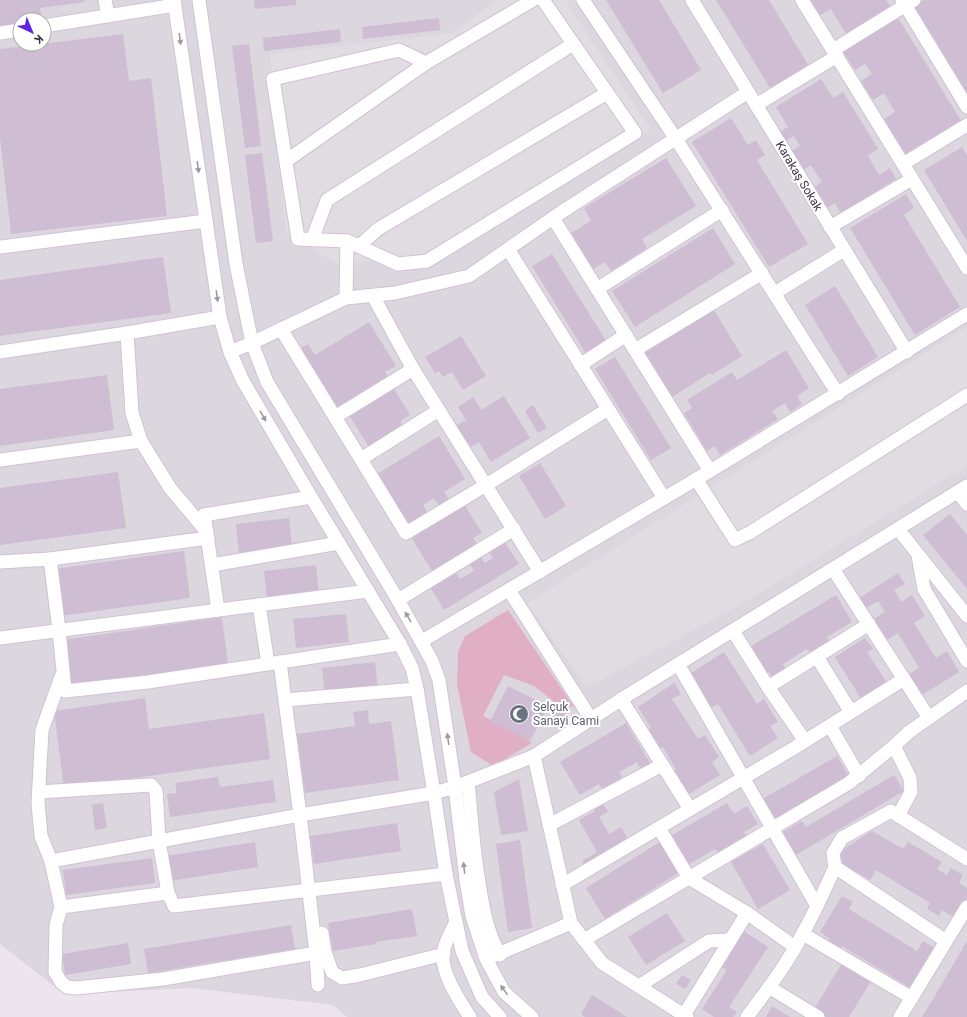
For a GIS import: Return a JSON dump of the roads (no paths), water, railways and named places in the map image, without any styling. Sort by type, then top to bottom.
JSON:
[{"type":"street","points":[[105,0],[108,16]]},
{"type":"street","points":[[199,0],[236,264],[252,343],[267,382],[398,600],[432,661],[439,680],[471,908],[486,959],[504,992],[532,1017]]},
{"type":"street","points":[[286,161],[426,63],[533,0]]},
{"type":"street","points":[[426,63],[399,50],[273,79],[298,239],[353,244],[398,264],[427,260],[635,133],[543,0]]},
{"type":"street","points":[[583,0],[722,210],[838,394]]},
{"type":"street","name":"Karakaş Sokak","points":[[692,0],[907,352]]},
{"type":"street","points":[[802,0],[967,268]]},
{"type":"street","points":[[52,25],[108,16],[174,2],[220,317],[230,352],[243,381],[400,644],[412,668],[417,689],[446,874],[462,951],[482,997],[500,1017]]},
{"type":"street","points":[[756,106],[907,2],[967,107]]},
{"type":"street","points":[[0,33],[12,31]]},
{"type":"street","points":[[312,240],[326,200],[573,44]]},
{"type":"street","points":[[230,352],[346,298],[395,293],[469,276],[553,218],[748,92]]},
{"type":"street","points":[[353,244],[607,93]]},
{"type":"street","points":[[903,164],[967,125]]},
{"type":"street","points":[[830,226],[912,179]]},
{"type":"street","points":[[597,289],[722,210]]},
{"type":"street","points":[[553,218],[710,471]]},
{"type":"street","points":[[0,248],[206,221]]},
{"type":"street","points":[[346,298],[353,244]]},
{"type":"street","points":[[508,249],[664,498]]},
{"type":"street","points":[[775,294],[844,250]]},
{"type":"street","points":[[635,350],[762,273]]},
{"type":"street","points":[[373,296],[413,368],[540,572]]},
{"type":"street","points":[[422,642],[838,394],[967,314]]},
{"type":"street","points":[[0,352],[220,317]]},
{"type":"street","points":[[281,329],[406,533],[608,409]]},
{"type":"street","points":[[127,333],[132,413],[141,441],[170,488],[207,535]]},
{"type":"street","points":[[580,365],[626,335]]},
{"type":"street","points":[[335,417],[413,368]]},
{"type":"street","points":[[696,479],[735,540],[751,532],[967,395]]},
{"type":"street","points":[[361,459],[439,410]]},
{"type":"street","points":[[0,460],[141,441]]},
{"type":"street","points":[[51,861],[434,793],[468,782],[534,756],[678,664],[962,489],[967,504]]},
{"type":"street","points":[[218,610],[204,516],[311,497]]},
{"type":"street","points":[[398,600],[514,529]]},
{"type":"street","points":[[898,529],[967,616]]},
{"type":"street","points":[[0,562],[50,559],[207,535]]},
{"type":"street","points":[[212,565],[339,543]]},
{"type":"street","points":[[918,555],[924,589],[967,661]]},
{"type":"street","points":[[50,559],[65,691],[148,682],[400,644]]},
{"type":"street","points":[[833,569],[929,718]]},
{"type":"street","points":[[509,590],[591,719]]},
{"type":"street","points":[[0,638],[368,591]]},
{"type":"street","points":[[258,605],[285,700],[309,890],[318,985]]},
{"type":"street","points":[[768,687],[869,624]]},
{"type":"street","points":[[733,631],[768,687],[805,741]]},
{"type":"street","points":[[817,657],[851,712]]},
{"type":"street","points":[[678,664],[817,906]]},
{"type":"street","points":[[63,672],[42,730],[38,803],[41,836],[51,861],[60,907],[56,925],[55,972],[61,982],[67,987],[77,988],[163,979],[316,953]]},
{"type":"street","points":[[562,885],[744,778],[904,679]]},
{"type":"street","points":[[285,700],[417,689]]},
{"type":"street","points":[[584,940],[849,783],[909,732],[967,692]]},
{"type":"street","points":[[621,700],[690,809]]},
{"type":"street","points":[[830,726],[859,776]]},
{"type":"street","points":[[894,746],[910,778],[911,792],[898,816]]},
{"type":"street","points":[[534,756],[571,924],[602,963],[685,1016],[747,913]]},
{"type":"street","points":[[549,825],[662,765]]},
{"type":"street","points":[[468,782],[482,906],[493,942],[500,954]]},
{"type":"street","points":[[39,792],[151,785],[156,791],[159,841],[168,893],[174,906],[446,874]]},
{"type":"street","points":[[747,1017],[796,947],[803,934],[835,867],[833,853],[842,838],[892,811],[967,859]]},
{"type":"street","points":[[658,828],[689,878],[747,913],[796,947]]},
{"type":"street","points":[[835,867],[946,941]]},
{"type":"street","points":[[60,907],[168,893]]},
{"type":"street","points":[[900,1017],[967,907]]},
{"type":"street","points":[[318,914],[325,952],[332,972],[342,978],[360,975],[444,954]]},
{"type":"street","points":[[455,923],[444,949],[444,964],[454,991],[470,1017]]},
{"type":"street","points":[[486,959],[571,924]]},
{"type":"street","points":[[803,934],[912,998]]},
{"type":"street","points":[[639,986],[709,941],[730,940]]},
{"type":"street","points":[[769,987],[818,1017]]},
{"type":"place","name":"Selçuk Sanayi Cami","points":[[519,714]]}]
